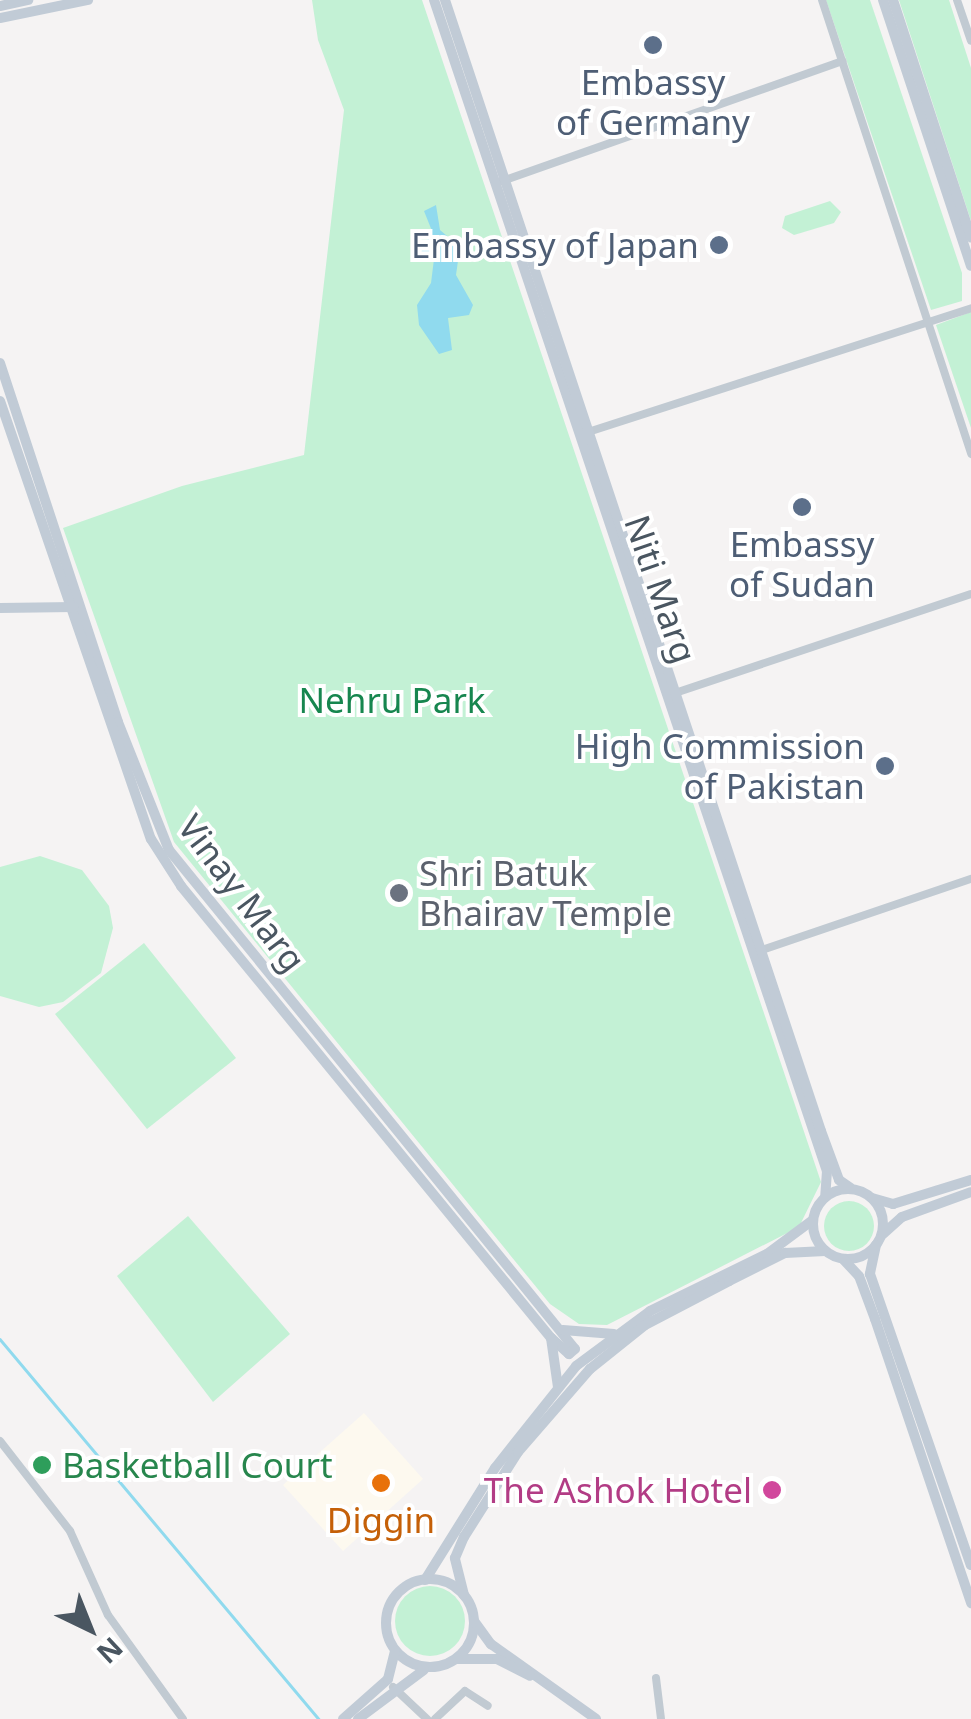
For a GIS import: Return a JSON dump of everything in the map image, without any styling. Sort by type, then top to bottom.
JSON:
[{"type":"main road","points":[[0,6],[28,0]]},
{"type":"main road","points":[[0,18],[88,0]]},
{"type":"main road","name":"Niti Marg","points":[[434,0],[834,1168],[850,1188]]},
{"type":"main road","name":"Niti Marg","points":[[445,0],[499,182]]},
{"type":"main road","points":[[883,0],[971,266]]},
{"type":"main road","points":[[893,0],[971,237]]},
{"type":"main road","name":"Vinay Marg","points":[[0,362],[146,826],[181,886],[551,1338]]},
{"type":"main road","name":"Vinay Marg","points":[[0,401],[153,822],[177,862],[562,1329]]},
{"type":"main road","points":[[0,608],[75,607]]},
{"type":"main road","name":"Niti Marg","points":[[672,694],[827,1171],[825,1197]]},
{"type":"main road","points":[[426,1580],[495,1468],[558,1387],[614,1334],[767,1254],[812,1220],[825,1197],[850,1188],[893,1204],[971,1180]]},
{"type":"main road","points":[[843,1259],[860,1258],[902,1217],[971,1192]]},
{"type":"main road","points":[[871,1197],[882,1212],[870,1274],[971,1565]]},
{"type":"main road","points":[[812,1220],[825,1251]]},
{"type":"main road","points":[[590,1718],[491,1644],[474,1620],[455,1558],[518,1452],[590,1368],[645,1325],[785,1253],[825,1251],[843,1259],[859,1276],[971,1604]]},
{"type":"main road","points":[[562,1329],[614,1334]]},
{"type":"main road","points":[[551,1338],[573,1353],[562,1329]]},
{"type":"main road","points":[[551,1338],[558,1387]]},
{"type":"main road","points":[[434,1668],[420,1667],[395,1651],[388,1638],[389,1607],[403,1588],[426,1580],[446,1582],[464,1595]]},
{"type":"main road","points":[[456,1659],[474,1620]]},
{"type":"main road","points":[[343,1719],[388,1679],[395,1651]]},
{"type":"main road","points":[[358,1719],[394,1688],[456,1659],[497,1659],[546,1686],[590,1718]]},
{"type":"street","points":[[822,0],[971,454]]},
{"type":"street","points":[[957,0],[968,20],[971,41]]},
{"type":"street","points":[[499,182],[842,61]]},
{"type":"street","points":[[584,434],[971,308]]},
{"type":"street","points":[[672,694],[971,594]]},
{"type":"street","points":[[762,950],[971,879]]},
{"type":"street","points":[[0,1441],[70,1531],[108,1615],[183,1719]]},
{"type":"street","points":[[656,1678],[660,1719]]},
{"type":"street","points":[[394,1688],[427,1719]]},
{"type":"street","points":[[436,1719],[465,1691],[488,1706]]},
{"type":"shaded area","points":[[364,1413],[423,1479],[343,1551],[283,1485]]},
{"type":"green space","name":"Nehru Park","points":[[312,0],[422,0],[821,1182],[799,1227],[607,1325],[579,1324],[550,1304],[174,842],[63,528],[182,486],[304,455],[344,110],[318,40]]},
{"type":"green space","points":[[826,0],[870,0],[962,273],[962,301],[931,310]]},
{"type":"green space","points":[[899,0],[949,0],[971,68],[971,221]]},
{"type":"green space","points":[[830,201],[841,212],[834,223],[794,235],[782,228],[785,216]]},
{"type":"green space","points":[[971,312],[971,428],[936,325]]},
{"type":"green space","points":[[40,856],[82,870],[109,906],[113,928],[101,973],[63,1002],[39,1007],[0,996],[0,867]]},
{"type":"green space","points":[[144,943],[236,1058],[147,1129],[55,1014]]},
{"type":"green space","points":[[849,1201],[867,1208],[874,1226],[867,1244],[849,1251],[831,1244],[824,1226],[831,1208]]},
{"type":"green space","points":[[188,1216],[290,1334],[213,1402],[117,1276]]},
{"type":"green space","points":[[430,1586],[455,1596],[465,1621],[455,1646],[430,1656],[405,1646],[395,1621],[405,1596]]},
{"type":"water","points":[[436,205],[440,230],[460,247],[456,275],[473,305],[469,315],[448,318],[452,350],[439,354],[419,325],[417,305],[431,283],[434,259],[421,252],[432,231],[424,211]]},
{"type":"waterway","points":[[0,1339],[319,1719]]},
{"type":"place","name":"Embassy of Germany","points":[[653,45]]},
{"type":"place","name":"Embassy of Japan","points":[[719,245]]},
{"type":"place","name":"Embassy of Sudan","points":[[802,507]]},
{"type":"place","name":"High Commission of Pakistan","points":[[885,766]]},
{"type":"place","name":"Shri Batuk Bhairav Temple","points":[[399,893]]},
{"type":"place","name":"Basketball Court","points":[[42,1465]]},
{"type":"place","name":"Diggin","points":[[381,1483]]},
{"type":"place","name":"The Ashok Hotel","points":[[772,1490]]}]
